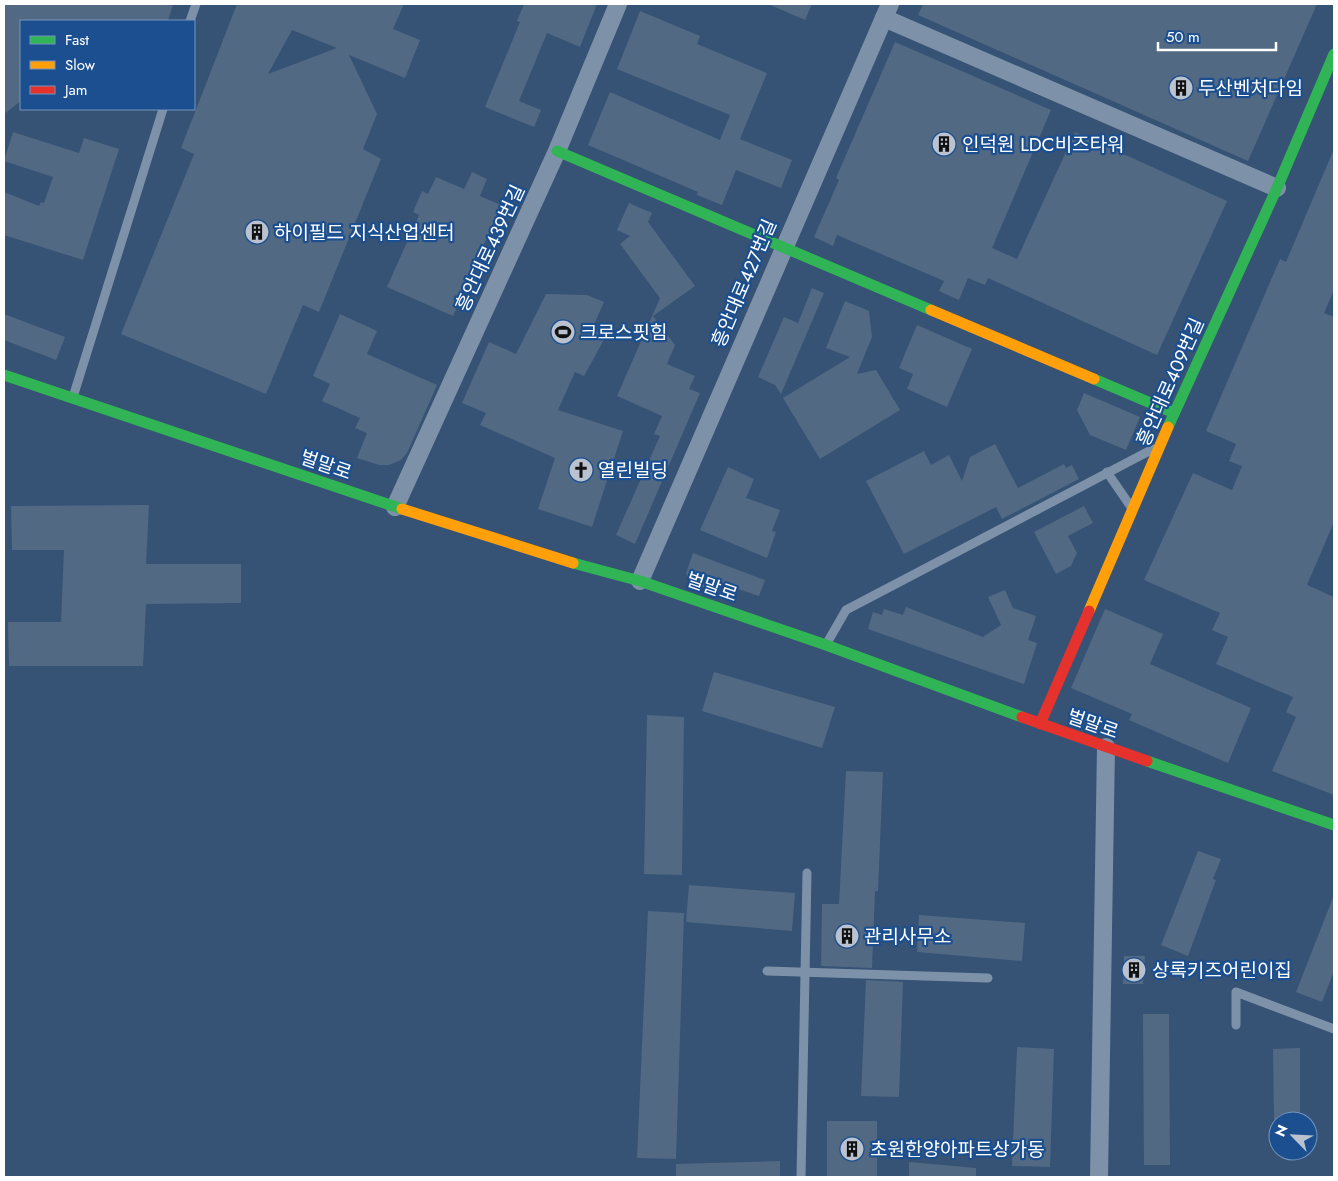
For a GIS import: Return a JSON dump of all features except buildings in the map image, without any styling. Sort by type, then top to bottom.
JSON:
[{"type":"street","name":"흥안대로439번길","points":[[395,507],[557,151],[618,4]]},
{"type":"street","points":[[887,11],[1277,188]]},
{"type":"street","name":"흥안대로427번길","points":[[640,581],[783,247],[887,11]]},
{"type":"street","name":"흥안대로409번길","points":[[1040,724],[1174,413],[1277,188],[1334,54]]},
{"type":"street","points":[[557,151],[1174,413]]},
{"type":"street","name":"벌말로","points":[[4,375],[395,507],[603,572],[640,581],[826,645],[1040,724],[1334,825]]},
{"type":"street","points":[[1098,1177],[1106,747]]},
{"type":"lane","points":[[190,20],[196,4]]},
{"type":"lane","points":[[73,398],[163,110]]},
{"type":"lane","points":[[826,645],[846,610],[1160,445]]},
{"type":"lane","points":[[1107,472],[1132,509]]},
{"type":"lane","points":[[801,1177],[807,873]]},
{"type":"lane","points":[[767,971],[988,978]]},
{"type":"lane","points":[[1236,1025],[1236,992],[1334,1029]]},
{"type":"traffic: fast","points":[[1168,427],[1277,188],[1334,54]]},
{"type":"traffic: fast","points":[[557,151],[931,310]]},
{"type":"traffic: fast","points":[[4,375],[402,509]]},
{"type":"traffic: fast","points":[[1094,379],[1174,413]]},
{"type":"traffic: fast","points":[[573,563],[640,581],[826,645],[1022,717]]},
{"type":"traffic: fast","points":[[1147,761],[1334,825]]},
{"type":"traffic: slow","points":[[931,310],[1094,379]]},
{"type":"traffic: slow","points":[[1089,611],[1168,427]]},
{"type":"traffic: slow","points":[[402,509],[573,563]]},
{"type":"traffic: jam","points":[[1040,724],[1089,611]]},
{"type":"traffic: jam","points":[[1022,717],[1147,761]]},
{"type":"place","name":"두산벤처다임","points":[[1181,88]]},
{"type":"place","name":"인덕원 LDC비즈타워","points":[[944,144]]},
{"type":"place","name":"하이필드 지식산업센터","points":[[257,232]]},
{"type":"place","name":"크로스핏힘","points":[[563,332]]},
{"type":"place","name":"열린빌딩","points":[[581,470]]},
{"type":"place","name":"관리사무소","points":[[847,936]]},
{"type":"place","name":"상록키즈어린이집","points":[[1134,970]]},
{"type":"place","name":"초원한양아파트상가동","points":[[852,1149]]}]
